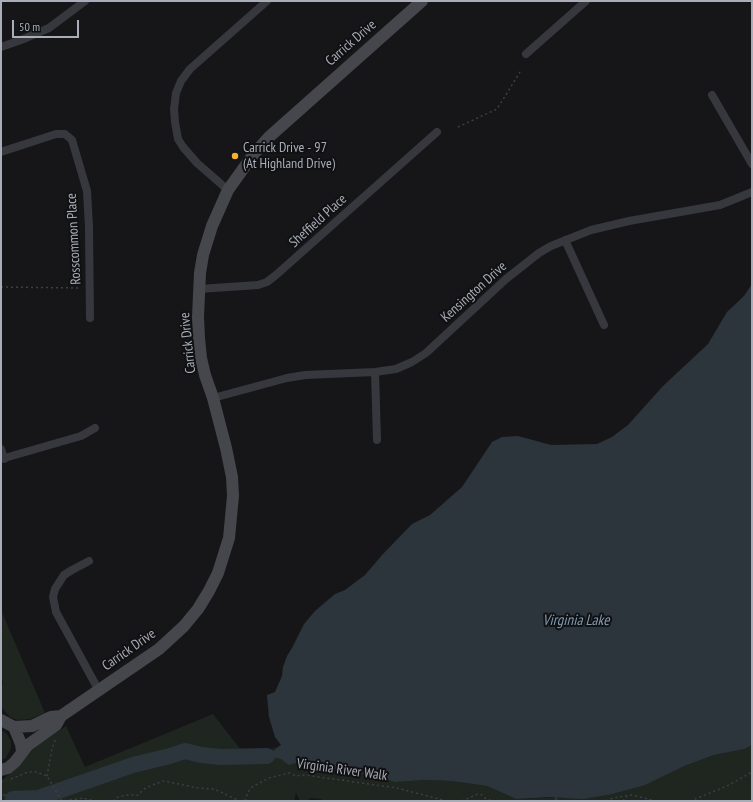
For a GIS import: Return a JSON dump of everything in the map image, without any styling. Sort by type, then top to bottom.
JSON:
[{"type":"street","points":[[1,47],[49,28],[85,1]]},
{"type":"street","points":[[228,190],[197,163],[178,139],[174,108],[176,93],[181,81],[190,69],[267,1]]},
{"type":"street","name":"Carrick Drive","points":[[1,774],[15,762],[28,745],[56,725],[61,716],[159,648],[184,626],[198,609],[209,591],[218,573],[229,538],[233,496],[232,477],[229,462],[201,358],[198,317],[200,273],[206,243],[212,226],[228,190],[253,155],[269,137],[422,1]]},
{"type":"street","points":[[526,54],[586,1]]},
{"type":"street","points":[[712,95],[752,164]]},
{"type":"street","name":"Sheffield Place","points":[[199,288],[258,285],[267,282],[438,132]]},
{"type":"street","name":"Rosscommon Place","points":[[1,152],[56,134],[65,134],[72,140],[87,191],[90,318]]},
{"type":"street","name":"Kensington Drive","points":[[213,398],[287,378],[305,375],[374,372],[396,369],[412,362],[426,353],[491,292],[523,265],[539,253],[565,240],[585,232],[611,225],[720,205],[752,192]]},
{"type":"street","points":[[565,240],[604,325]]},
{"type":"street","points":[[374,372],[377,440]]},
{"type":"street","points":[[1,449],[2,459],[81,436],[95,428]]},
{"type":"street","points":[[90,561],[64,575],[55,589],[53,598],[56,612],[98,689]]},
{"type":"street","name":"Carrick Drive","points":[[14,727],[32,726],[51,717],[61,716]]},
{"type":"street","points":[[1,720],[14,727],[21,744],[22,752]]},
{"type":"path","points":[[458,127],[497,109],[520,72]]},
{"type":"path","points":[[1,287],[80,288]]},
{"type":"path","points":[[47,776],[52,749],[57,734]]},
{"type":"path","points":[[343,781],[346,769]]},
{"type":"path","points":[[1,774],[36,772],[47,776],[61,800],[64,801],[83,798],[95,801]]},
{"type":"path","name":"Virginia River Walk","points":[[245,801],[248,792],[252,787],[269,778],[289,772],[296,776],[305,775],[397,788],[448,801]]},
{"type":"path","points":[[690,801],[727,786],[752,772]]},
{"type":"path","points":[[112,801],[118,797],[138,795],[144,789],[164,781],[198,788],[214,789],[240,801]]},
{"type":"path","points":[[462,801],[478,794],[482,794],[485,798],[492,801]]},
{"type":"path","points":[[606,801],[627,796],[656,801]]},
{"type":"path","points":[[623,801],[627,796]]},
{"type":"shaded area","points":[[1,610],[45,713],[30,719],[17,720],[10,717],[1,707],[1,685],[3,685],[1,669]]},
{"type":"shaded area","points":[[213,714],[241,750],[272,749],[281,745],[283,753],[347,773],[365,774],[395,782],[425,780],[451,781],[487,786],[516,799],[564,797],[682,767],[714,755],[745,749],[752,745],[752,801],[322,801],[321,799],[311,798],[306,801],[300,801],[296,793],[294,801],[1,801],[2,780],[17,768],[34,748],[66,726],[85,767]]},
{"type":"shaded area","points":[[1,730],[7,734],[11,741],[11,748],[6,758],[1,760]]},
{"type":"water","name":"Virginia Lake","points":[[752,284],[752,745],[745,749],[714,755],[682,767],[645,785],[612,794],[583,799],[551,797],[516,799],[487,786],[451,781],[425,780],[395,782],[365,774],[347,773],[305,760],[289,765],[281,759],[267,756],[281,745],[275,737],[269,717],[267,695],[275,692],[282,676],[283,667],[287,656],[304,624],[315,611],[335,594],[345,590],[365,575],[412,524],[430,515],[462,487],[492,442],[502,437],[518,436],[551,445],[597,444],[612,437],[628,425],[663,386],[708,344],[727,312],[744,296]]},
{"type":"waterway","points":[[13,799],[38,798],[133,765],[185,751],[201,755],[220,757],[267,756]]},
{"type":"waterway","points":[[4,795],[13,799]]},
{"type":"place","name":"Carrick Drive - 97 (At Highland Drive)","points":[[235,156]]}]
